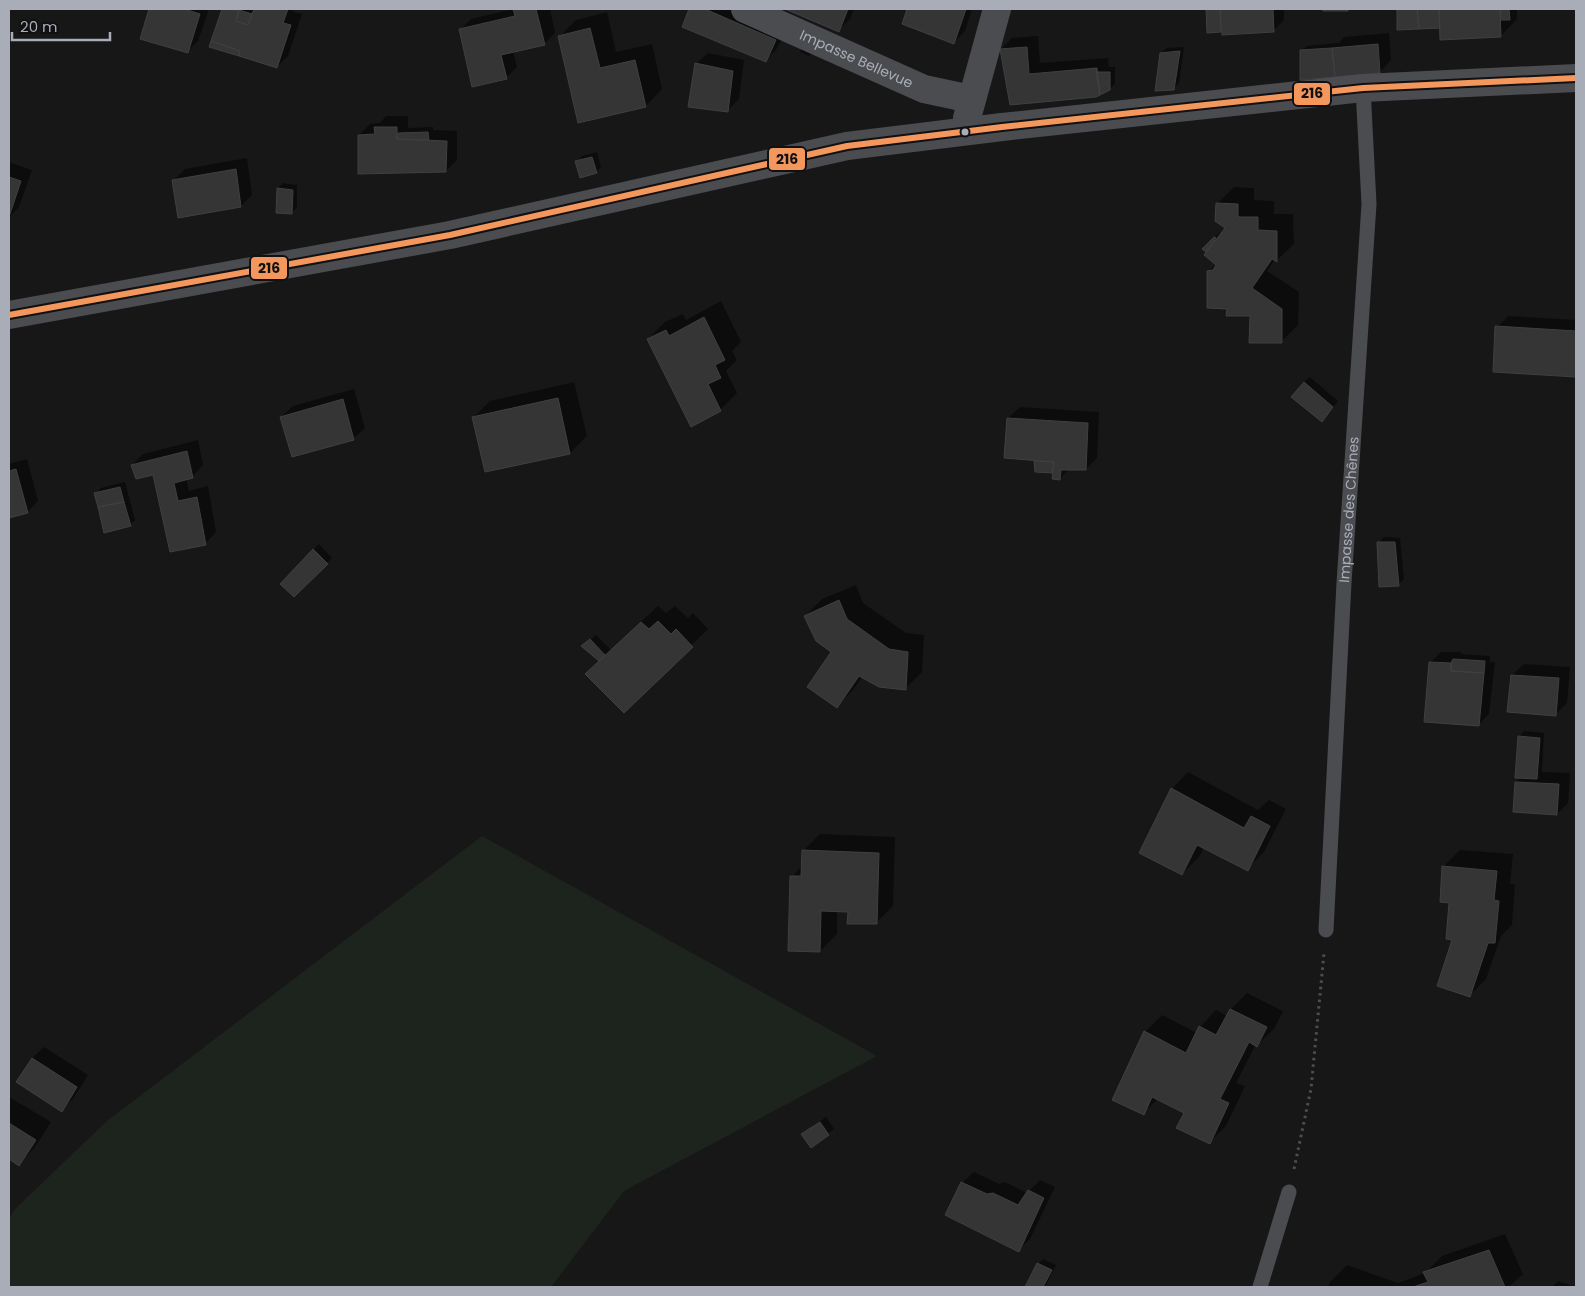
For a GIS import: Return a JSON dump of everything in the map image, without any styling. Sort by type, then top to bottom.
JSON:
[{"type":"street","name":"Impasse Bellevue","points":[[745,9],[924,89],[971,100]]},
{"type":"street","points":[[964,132],[971,100],[997,9]]},
{"type":"street","points":[[9,314],[450,235],[847,146],[1363,88],[1576,78]]},
{"type":"lane","name":"Impasse des Chênes","points":[[1326,930],[1344,583],[1369,204],[1363,88]]},
{"type":"lane","points":[[1260,1287],[1289,1192]]},
{"type":"path","points":[[1289,1192],[1311,1088],[1326,930]]},
{"type":"shaded area","points":[[482,836],[877,1056],[624,1191],[551,1287],[9,1287],[9,1218],[15,1209],[107,1121]]},
{"type":"building","points":[[149,9],[184,9],[200,14],[188,53],[140,39]]},
{"type":"building","points":[[222,9],[239,10],[236,21],[248,25],[254,9],[288,9],[283,23],[291,25],[277,68],[239,56],[240,51],[211,41]]},
{"type":"building","points":[[513,9],[536,9],[545,45],[501,55],[507,79],[472,87],[459,29],[515,16]]},
{"type":"building","points":[[689,9],[705,9],[776,40],[766,62],[682,27]]},
{"type":"building","points":[[785,9],[848,9],[839,32]]},
{"type":"building","points":[[907,9],[966,9],[954,44],[902,24]]},
{"type":"building","points":[[1206,9],[1220,9],[1221,32],[1207,33]]},
{"type":"building","points":[[1220,9],[1273,9],[1274,32],[1222,35]]},
{"type":"building","points":[[1322,9],[1348,9],[1348,11],[1323,11]]},
{"type":"building","points":[[1397,9],[1417,9],[1419,29],[1397,30]]},
{"type":"building","points":[[1417,9],[1439,9],[1440,28],[1419,29]]},
{"type":"building","points":[[1439,9],[1500,9],[1501,37],[1440,40]]},
{"type":"building","points":[[1500,9],[1509,9],[1510,20],[1501,20]]},
{"type":"building","points":[[239,10],[252,14],[248,25],[236,21]]},
{"type":"building","points":[[590,28],[600,68],[635,60],[646,107],[578,123],[558,36]]},
{"type":"building","points":[[211,41],[240,51],[239,56],[209,47]]},
{"type":"building","points":[[1378,44],[1380,73],[1335,77],[1332,48]]},
{"type":"building","points":[[1027,47],[1029,74],[1097,68],[1100,95],[1096,97],[1010,105],[1000,49]]},
{"type":"building","points":[[1332,48],[1335,77],[1300,80],[1300,50]]},
{"type":"building","points":[[1180,51],[1174,90],[1155,91],[1160,53]]},
{"type":"building","points":[[695,63],[733,71],[728,112],[688,107]]},
{"type":"building","points":[[1096,72],[1110,72],[1110,90],[1100,95]]},
{"type":"building","points":[[374,127],[397,127],[397,139],[447,141],[446,172],[358,174],[358,135],[375,134]]},
{"type":"building","points":[[428,132],[429,140],[397,139],[398,133]]},
{"type":"building","points":[[592,157],[597,173],[580,178],[575,161]]},
{"type":"building","points":[[236,169],[241,207],[178,218],[172,180]]},
{"type":"building","points":[[9,177],[21,181],[9,217]]},
{"type":"building","points":[[277,188],[293,190],[292,214],[276,213]]},
{"type":"building","points":[[1216,203],[1238,204],[1238,217],[1258,217],[1258,230],[1277,231],[1277,262],[1272,259],[1252,288],[1282,309],[1282,343],[1249,343],[1250,316],[1226,316],[1227,309],[1207,308],[1207,271],[1213,270],[1216,265],[1204,255],[1225,228],[1215,221]]},
{"type":"building","points":[[1214,237],[1216,238],[1206,252],[1202,249]]},
{"type":"building","points":[[704,317],[725,360],[715,365],[721,378],[708,384],[721,411],[691,427],[647,339],[666,330],[669,336]]},
{"type":"building","points":[[1495,326],[1576,331],[1576,377],[1493,372]]},
{"type":"building","points":[[1304,382],[1333,407],[1322,422],[1291,397]]},
{"type":"building","points":[[558,398],[570,454],[485,472],[472,417]]},
{"type":"building","points":[[343,399],[354,440],[292,457],[280,417]]},
{"type":"building","points":[[1007,418],[1088,423],[1086,470],[1061,470],[1060,480],[1052,479],[1054,462],[1004,458]]},
{"type":"building","points":[[187,451],[193,478],[174,483],[178,501],[197,497],[206,545],[170,552],[153,475],[136,479],[131,465]]},
{"type":"building","points":[[1034,461],[1054,462],[1052,473],[1035,472]]},
{"type":"building","points":[[16,469],[28,513],[9,518],[9,471]]},
{"type":"building","points":[[120,487],[124,502],[98,507],[94,493]]},
{"type":"building","points":[[124,502],[131,526],[104,533],[98,507]]},
{"type":"building","points":[[1377,542],[1395,542],[1399,586],[1379,587]]},
{"type":"building","points":[[313,549],[328,564],[294,597],[280,584]]},
{"type":"building","points":[[839,600],[847,619],[889,649],[908,652],[906,690],[879,687],[859,676],[837,708],[807,687],[831,652],[816,641],[804,616]]},
{"type":"building","points":[[658,621],[671,634],[676,629],[693,647],[624,713],[585,674],[641,622],[649,629]]},
{"type":"building","points":[[590,639],[605,655],[599,661],[581,646]]},
{"type":"building","points":[[1453,659],[1485,661],[1484,673],[1451,671]]},
{"type":"building","points":[[1429,662],[1451,663],[1451,671],[1484,673],[1479,726],[1424,722]]},
{"type":"building","points":[[1511,675],[1559,678],[1556,716],[1507,712]]},
{"type":"building","points":[[1518,736],[1540,738],[1537,779],[1515,778]]},
{"type":"building","points":[[1515,782],[1559,784],[1557,815],[1513,812]]},
{"type":"building","points":[[1171,788],[1244,828],[1251,816],[1270,826],[1248,871],[1197,845],[1182,875],[1139,853]]},
{"type":"building","points":[[802,850],[879,853],[877,924],[847,924],[848,912],[821,911],[820,952],[788,951],[790,876],[801,876]]},
{"type":"building","points":[[1442,866],[1497,871],[1494,900],[1499,901],[1495,943],[1488,943],[1470,997],[1437,986],[1452,940],[1446,939],[1449,903],[1440,902]]},
{"type":"building","points":[[1230,1009],[1267,1027],[1257,1047],[1249,1042],[1220,1099],[1229,1103],[1210,1144],[1176,1128],[1184,1113],[1152,1097],[1144,1115],[1112,1100],[1144,1031],[1186,1053],[1199,1026],[1216,1035]]},
{"type":"building","points":[[32,1058],[77,1087],[62,1112],[16,1082]]},
{"type":"building","points":[[820,1122],[829,1135],[811,1148],[801,1134]]},
{"type":"building","points":[[9,1123],[36,1140],[19,1166],[9,1159]]},
{"type":"building","points":[[961,1182],[987,1194],[993,1193],[1018,1205],[1028,1190],[1044,1198],[1019,1252],[945,1215]]},
{"type":"building","points":[[1489,1250],[1505,1287],[1413,1287],[1428,1282],[1423,1272]]},
{"type":"building","points":[[1037,1263],[1052,1270],[1043,1287],[1025,1287]]},
{"type":"transit line","name":"216","points":[[9,315],[450,235],[847,146],[1002,127],[1363,88],[1576,78]]}]
